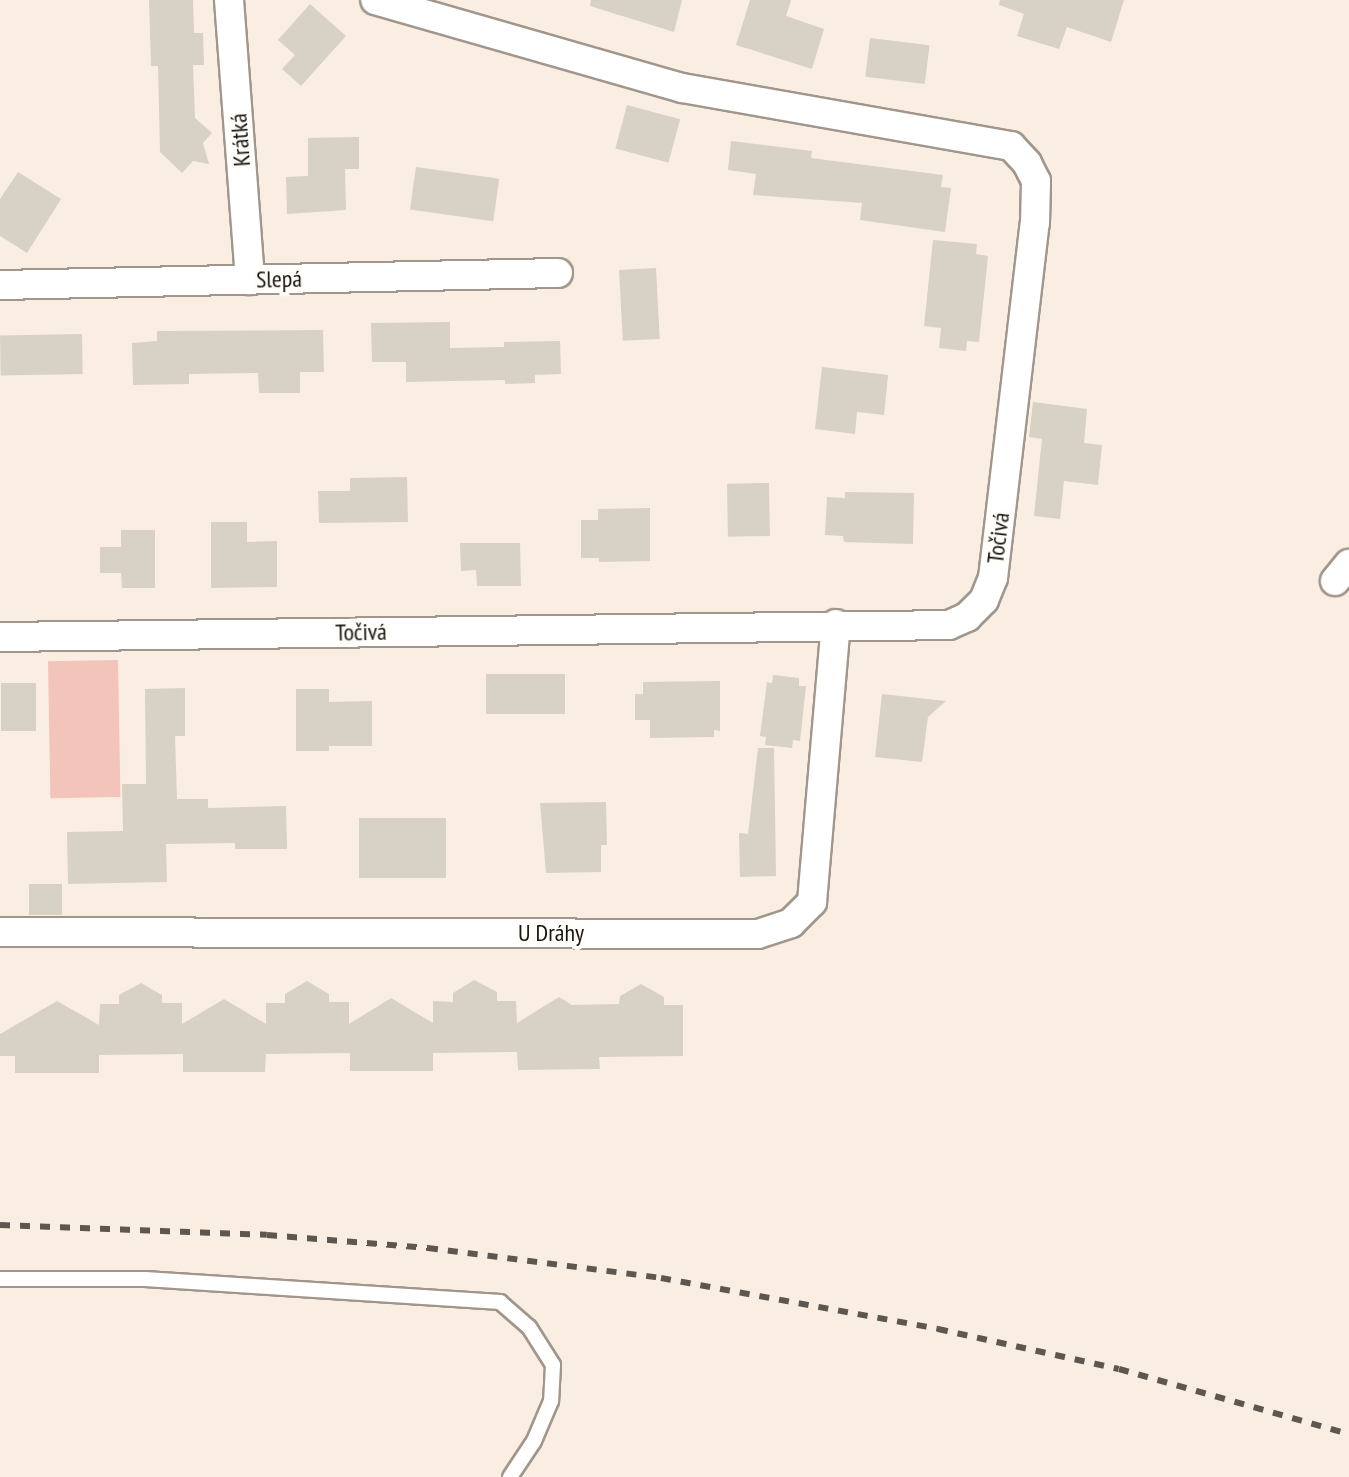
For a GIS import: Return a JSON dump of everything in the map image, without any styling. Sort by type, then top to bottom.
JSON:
[{"type":"street","name":"Krátká","points":[[229,0],[250,280]]},
{"type":"street","name":"Točivá","points":[[0,637],[836,624],[949,625],[967,617],[984,600],[993,578],[1035,223],[1036,181],[1027,163],[1011,146],[682,88],[375,0]]},
{"type":"street","name":"Slepá","points":[[0,285],[558,273]]},
{"type":"street","name":"U Dráhy","points":[[0,932],[758,934],[791,923],[812,902],[836,624]]},
{"type":"lane","points":[[0,1279],[145,1279],[500,1302],[529,1327],[553,1365],[551,1401],[534,1441],[510,1477]]},
{"type":"shaded area","points":[[118,660],[120,797],[50,798],[48,661]]},
{"type":"building","points":[[149,0],[193,0],[194,33],[203,33],[204,65],[193,65],[195,118],[212,133],[203,143],[209,164],[193,161],[182,173],[160,152],[158,66],[151,66]]},
{"type":"building","points":[[591,0],[682,0],[674,32],[590,6]]},
{"type":"building","points":[[750,0],[791,0],[786,16],[824,29],[812,69],[736,45]]},
{"type":"building","points":[[1000,0],[1124,0],[1111,42],[1067,27],[1059,49],[1017,36],[1024,14],[999,5]]},
{"type":"building","points":[[310,4],[346,36],[301,86],[282,69],[295,55],[278,40]]},
{"type":"building","points":[[870,38],[930,45],[925,84],[865,77]]},
{"type":"building","points":[[627,105],[680,119],[668,163],[615,148]]},
{"type":"building","points":[[359,137],[359,169],[345,169],[346,210],[287,214],[286,177],[308,176],[308,138]]},
{"type":"building","points":[[731,141],[812,151],[811,158],[943,175],[941,187],[951,188],[945,232],[860,220],[862,203],[753,195],[756,174],[728,170]]},
{"type":"building","points":[[416,167],[499,179],[493,221],[410,210]]},
{"type":"building","points":[[18,172],[61,199],[27,253],[0,236],[0,199]]},
{"type":"building","points":[[933,240],[977,244],[976,254],[988,256],[979,342],[967,341],[966,351],[939,348],[941,328],[924,326]]},
{"type":"building","points":[[656,268],[660,339],[623,341],[619,270]]},
{"type":"building","points":[[450,322],[450,348],[504,347],[504,342],[560,341],[561,374],[535,375],[535,383],[505,384],[505,380],[406,382],[406,362],[372,362],[371,323]]},
{"type":"building","points":[[323,330],[324,372],[300,372],[300,393],[259,393],[258,373],[189,374],[189,384],[133,385],[132,343],[157,341],[157,331]]},
{"type":"building","points":[[82,334],[83,374],[1,375],[0,335]]},
{"type":"building","points":[[822,367],[888,375],[884,415],[857,412],[855,434],[815,429]]},
{"type":"building","points":[[1033,402],[1087,409],[1084,443],[1102,445],[1098,485],[1064,481],[1060,519],[1034,516],[1042,439],[1029,437]]},
{"type":"building","points":[[407,477],[408,522],[319,523],[318,491],[350,491],[350,478]]},
{"type":"building","points":[[769,483],[770,536],[728,537],[727,484]]},
{"type":"building","points":[[845,492],[914,493],[913,544],[844,542],[843,536],[825,535],[827,497],[845,498]]},
{"type":"building","points":[[650,508],[650,561],[599,562],[599,558],[581,558],[581,520],[598,520],[598,509]]},
{"type":"building","points":[[211,522],[247,522],[247,542],[277,541],[277,587],[211,588]]},
{"type":"building","points":[[121,530],[155,530],[155,588],[122,588],[121,573],[100,573],[100,547],[121,547]]},
{"type":"building","points":[[460,543],[520,543],[521,586],[477,586],[476,570],[461,571]]},
{"type":"building","points":[[486,674],[565,674],[565,714],[486,714]]},
{"type":"building","points":[[773,675],[799,678],[799,686],[806,686],[800,741],[793,740],[792,748],[765,745],[766,737],[760,736],[767,682],[772,683]]},
{"type":"building","points":[[720,681],[720,731],[714,730],[714,737],[650,738],[650,720],[635,720],[635,694],[643,694],[643,682]]},
{"type":"building","points":[[1,683],[36,683],[36,731],[1,731]]},
{"type":"building","points":[[185,688],[185,736],[175,736],[177,799],[208,799],[208,808],[286,806],[287,849],[235,849],[235,843],[166,844],[167,882],[68,884],[67,832],[123,831],[122,784],[146,784],[145,689]]},
{"type":"building","points":[[296,689],[329,689],[329,702],[372,701],[372,746],[329,746],[329,751],[296,751]]},
{"type":"building","points":[[882,694],[946,701],[928,717],[922,762],[875,757]]},
{"type":"building","points":[[758,748],[774,748],[776,876],[740,877],[739,833],[748,834]]},
{"type":"building","points":[[606,802],[607,845],[601,845],[601,872],[546,873],[540,803]]},
{"type":"building","points":[[359,818],[446,818],[446,878],[359,878]]},
{"type":"building","points":[[29,884],[62,884],[62,915],[29,915]]},
{"type":"building","points":[[474,980],[497,992],[497,1001],[516,1001],[517,1023],[559,997],[572,1005],[619,1004],[620,996],[641,984],[664,997],[664,1005],[683,1005],[683,1056],[599,1057],[600,1069],[518,1070],[517,1052],[433,1053],[433,1071],[350,1071],[350,1053],[266,1054],[265,1072],[183,1072],[183,1054],[99,1055],[99,1073],[15,1073],[15,1056],[0,1056],[0,1034],[57,1001],[99,1025],[100,1004],[119,1004],[119,995],[141,983],[162,995],[162,1003],[182,1003],[182,1024],[224,999],[266,1024],[266,1003],[285,1003],[285,994],[307,981],[329,994],[329,1002],[349,1002],[349,1024],[391,998],[433,1023],[433,1001],[453,1002],[453,993]]},
{"type":"railway","points":[[0,1225],[267,1235],[428,1248],[661,1278],[938,1329],[1119,1369],[1349,1434]]}]
